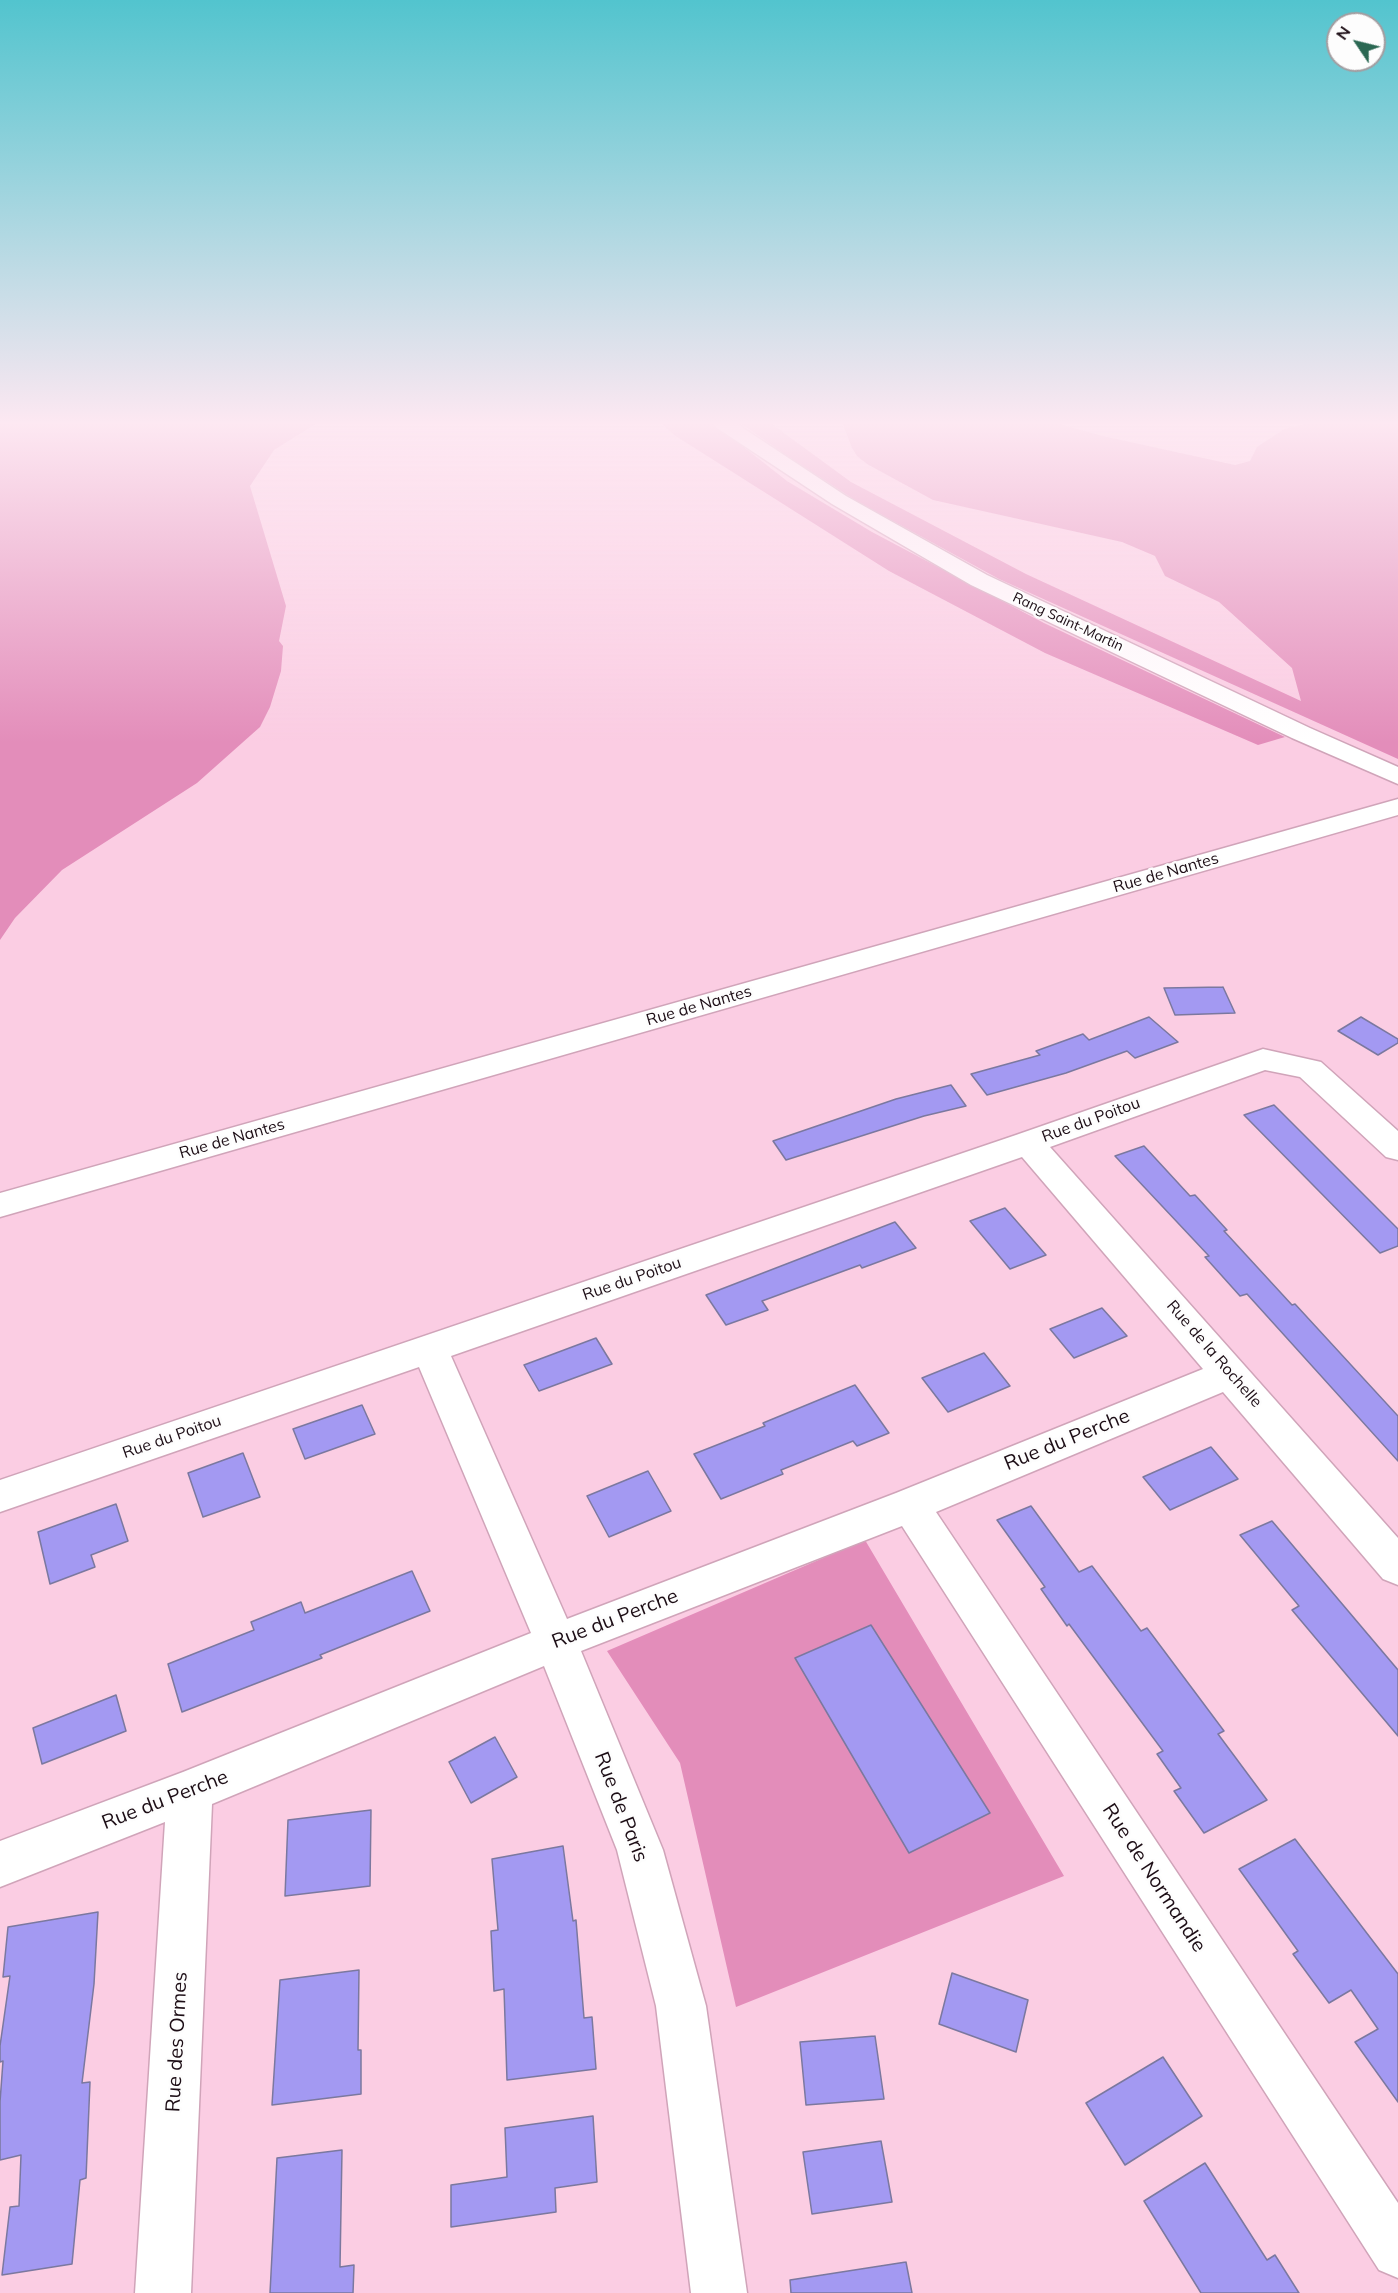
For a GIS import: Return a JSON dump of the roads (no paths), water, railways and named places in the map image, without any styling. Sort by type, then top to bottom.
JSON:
[{"type":"street","name":"Rang Saint-Martin","points":[[890,529],[979,580],[1301,733],[1398,776]]},
{"type":"street","name":"Rue de Nantes","points":[[0,1205],[1398,807]]},
{"type":"street","name":"Rue du Poitou","points":[[0,1496],[1028,1143],[1263,1059],[1310,1069],[1398,1149]]},
{"type":"street","name":"Rue de la Rochelle","points":[[1028,1143],[1231,1373],[1398,1568]]},
{"type":"street","name":"Rue de Paris","points":[[429,1348],[556,1641],[640,1850],[681,2007],[719,2293]]},
{"type":"street","name":"Rue du Perche","points":[[0,1864],[190,1791],[556,1641],[910,1505],[1231,1373]]},
{"type":"street","name":"Rue de Normandie","points":[[910,1505],[1398,2251]]},
{"type":"street","name":"Rue des Ormes","points":[[163,2293],[190,1791]]}]
